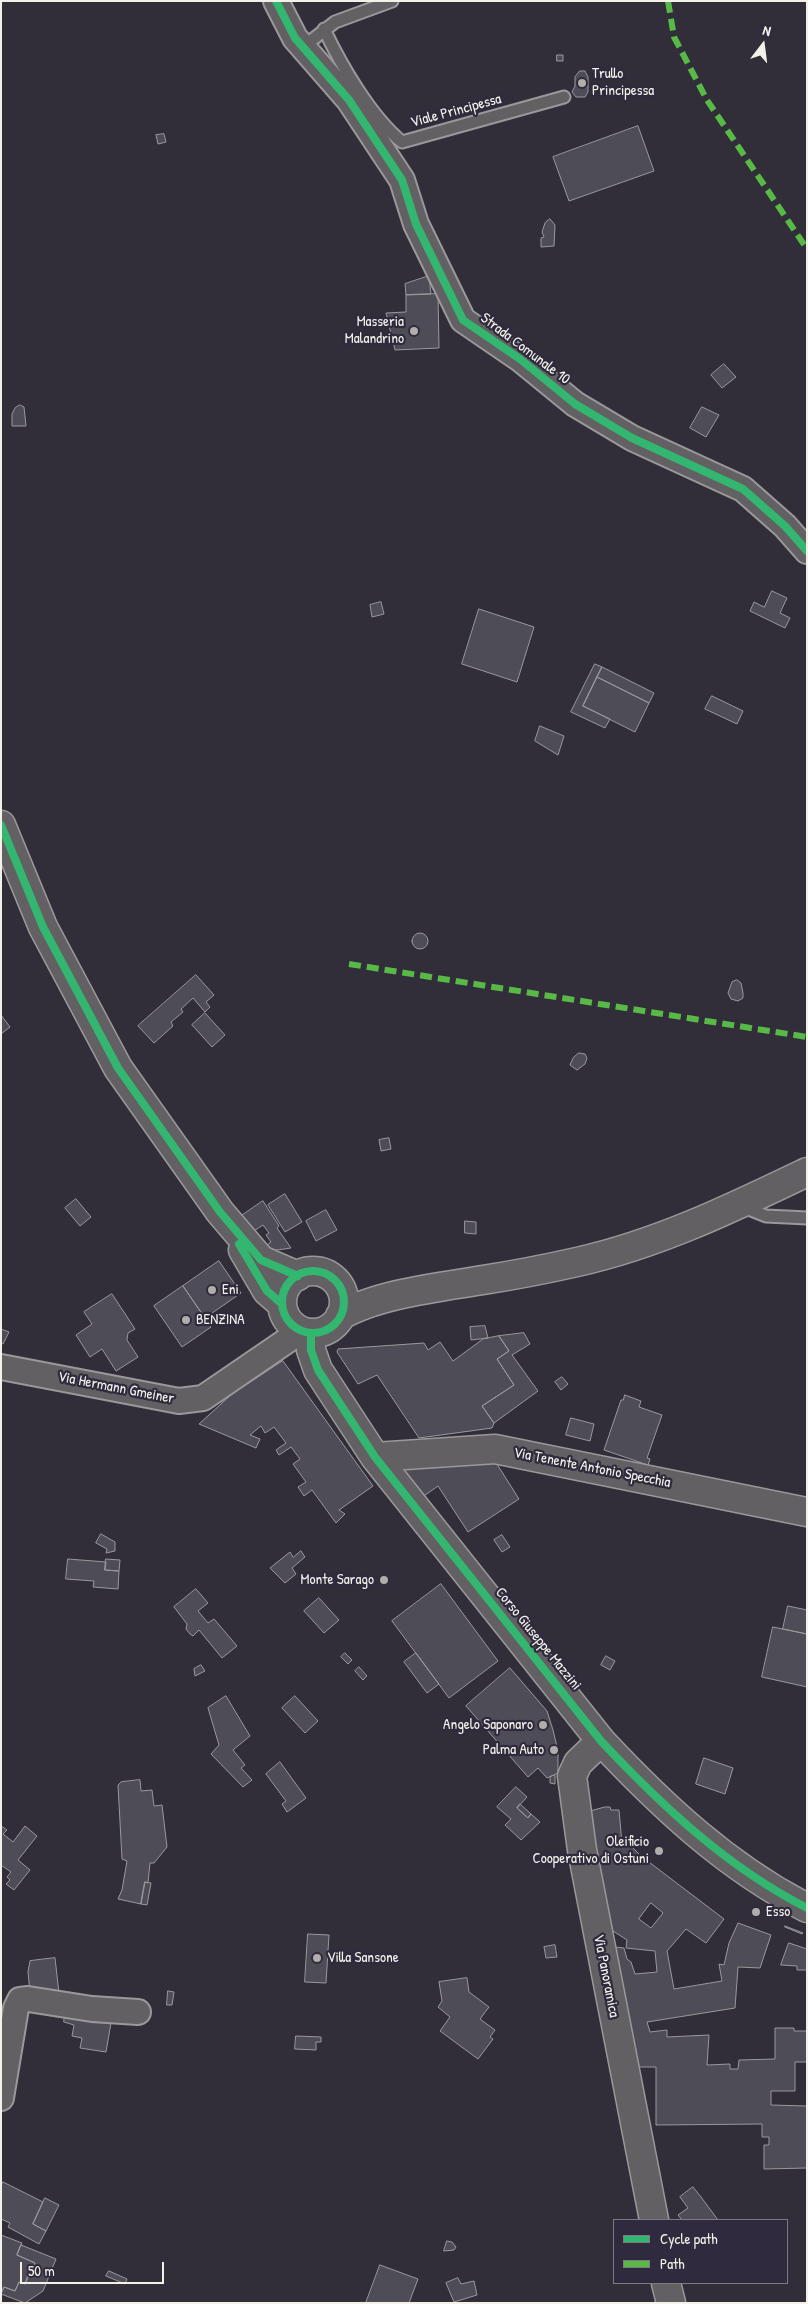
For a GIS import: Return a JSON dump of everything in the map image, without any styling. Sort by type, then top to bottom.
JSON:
[{"type":"main road","points":[[1,825],[43,927],[118,1068],[220,1212],[267,1292],[282,1304]]},
{"type":"main road","points":[[414,1291],[368,1291],[337,1283],[320,1272],[306,1273],[298,1276],[285,1290],[282,1304],[286,1317],[320,1328],[351,1310],[414,1291],[500,1278],[597,1257],[654,1242],[807,1172]]},
{"type":"main road","points":[[220,1212],[261,1260],[298,1276]]},
{"type":"main road","points":[[320,1328],[343,1296],[337,1283]]},
{"type":"main road","name":"Corso Giuseppe Mazzini","points":[[320,1328],[324,1344],[327,1385],[375,1457],[601,1740],[640,1782],[704,1841],[761,1882],[807,1908]]},
{"type":"main road","name":"Via Tenente Antonio Specchia","points":[[375,1457],[495,1449],[807,1512]]},
{"type":"main road","name":"Via Panoramica","points":[[601,1740],[578,1763],[572,1776],[582,1850],[654,2219]]},
{"type":"main road","points":[[666,2284],[671,2303]]},
{"type":"street","name":"Strada Comunale 10","points":[[276,1],[295,38],[349,100],[402,180],[416,224],[462,320],[520,359],[575,404],[632,438],[743,489],[786,526],[807,551]]},
{"type":"street","name":"Via Hermann Gmeiner","points":[[1,1366],[179,1401],[203,1398],[320,1328]]},
{"type":"street","points":[[1,2098],[16,2008],[20,2000],[28,1999],[138,2012]]},
{"type":"lane","points":[[303,46],[335,22],[392,1]]},
{"type":"lane","name":"Viale Principessa","points":[[324,29],[367,102],[387,130],[402,142],[564,97]]},
{"type":"lane","points":[[737,1205],[766,1216],[807,1218]]},
{"type":"building","points":[[557,55],[563,55],[563,61],[557,61]]},
{"type":"building","name":"Trullo Principessa","points":[[580,71],[585,71],[588,77],[588,92],[585,97],[576,97],[572,92],[575,86],[575,77]]},
{"type":"building","points":[[638,126],[654,171],[569,201],[553,157]]},
{"type":"building","points":[[164,134],[166,142],[158,144],[156,135]]},
{"type":"building","points":[[550,219],[555,225],[554,246],[541,247],[541,238],[544,237],[542,232],[545,223]]},
{"type":"building","points":[[429,276],[431,294],[406,295],[405,284]]},
{"type":"building","name":"Masseria Malandrino","points":[[438,294],[439,348],[395,350],[386,313],[406,312],[406,295]]},
{"type":"building","points":[[724,364],[736,377],[722,388],[711,375]]},
{"type":"building","points":[[20,405],[24,407],[26,426],[12,426],[12,414],[15,408]]},
{"type":"building","points":[[702,407],[719,415],[706,437],[690,428]]},
{"type":"building","points":[[772,591],[787,598],[780,613],[790,618],[785,628],[750,611],[754,602],[764,607]]},
{"type":"building","points":[[381,602],[384,614],[372,617],[370,605]]},
{"type":"building","points":[[479,609],[534,627],[517,682],[462,664]]},
{"type":"building","points":[[595,664],[602,667],[583,706],[610,719],[605,728],[571,712]]},
{"type":"building","points":[[602,667],[654,693],[649,703],[597,677]]},
{"type":"building","points":[[597,677],[649,703],[635,732],[583,706]]},
{"type":"building","points":[[712,696],[743,711],[737,724],[705,709]]},
{"type":"building","points":[[540,726],[564,736],[558,755],[535,741]]},
{"type":"building","points":[[420,933],[428,941],[420,949],[412,941]]},
{"type":"building","points":[[196,975],[214,995],[206,1002],[210,1007],[205,1012],[193,998],[181,1009],[183,1012],[171,1022],[173,1026],[154,1043],[138,1026]]},
{"type":"building","points":[[737,980],[741,983],[743,993],[743,998],[738,1001],[731,999],[728,993],[732,982]]},
{"type":"building","points":[[205,1013],[225,1035],[212,1047],[192,1025]]},
{"type":"building","points":[[1,1015],[10,1027],[1,1034]]},
{"type":"building","points":[[579,1053],[585,1054],[587,1058],[585,1064],[577,1070],[570,1065],[573,1058]]},
{"type":"building","points":[[389,1138],[391,1149],[381,1151],[379,1140]]},
{"type":"building","points":[[285,1194],[302,1222],[285,1232],[268,1205]]},
{"type":"building","points":[[76,1199],[91,1217],[80,1226],[65,1208]]},
{"type":"building","points":[[263,1201],[279,1226],[277,1228],[291,1248],[256,1253],[271,1242],[266,1235],[269,1233],[263,1225],[248,1235],[237,1219]]},
{"type":"building","points":[[326,1210],[337,1230],[316,1241],[306,1221]]},
{"type":"building","points":[[465,1221],[476,1222],[476,1234],[465,1233]]},
{"type":"building","name":"Eni","points":[[219,1261],[241,1293],[205,1318],[183,1286]]},
{"type":"building","points":[[183,1286],[211,1327],[182,1347],[154,1306]]},
{"type":"building","points":[[112,1294],[135,1329],[128,1333],[127,1340],[138,1357],[116,1371],[102,1349],[90,1357],[76,1335],[92,1324],[84,1312]]},
{"type":"building","points":[[485,1326],[488,1338],[471,1340],[470,1327]]},
{"type":"building","points":[[1,1329],[9,1332],[3,1344],[1,1343]]},
{"type":"building","points":[[524,1333],[530,1344],[512,1355],[538,1391],[494,1423],[482,1406],[514,1385],[497,1359],[509,1351],[499,1336]]},
{"type":"building","points":[[499,1336],[509,1351],[497,1359],[514,1385],[482,1406],[494,1423],[492,1428],[419,1438],[377,1375],[358,1384],[337,1352],[338,1349],[424,1343],[428,1350],[440,1342],[453,1361],[483,1339]]},
{"type":"building","points":[[283,1361],[373,1486],[339,1510],[345,1514],[336,1523],[312,1490],[304,1496],[298,1487],[306,1482],[293,1464],[300,1459],[291,1447],[279,1455],[276,1450],[286,1443],[274,1427],[265,1433],[261,1426],[250,1435],[260,1439],[256,1448],[199,1424],[232,1394]]},
{"type":"building","points":[[562,1377],[568,1384],[561,1390],[555,1382]]},
{"type":"building","points":[[625,1395],[641,1401],[639,1407],[662,1415],[647,1458],[650,1459],[648,1465],[604,1450],[621,1400],[623,1400]]},
{"type":"building","points":[[571,1418],[594,1424],[590,1441],[566,1435]]},
{"type":"building","points":[[490,1453],[519,1499],[468,1532],[438,1486],[421,1498],[402,1469]]},
{"type":"building","points":[[101,1534],[115,1542],[115,1551],[106,1553],[107,1549],[96,1543]]},
{"type":"building","points":[[502,1535],[510,1547],[502,1552],[494,1540]]},
{"type":"building","points":[[301,1551],[305,1557],[292,1568],[296,1574],[285,1583],[270,1568],[290,1552],[293,1557]]},
{"type":"building","points":[[68,1559],[106,1562],[105,1570],[119,1571],[118,1589],[93,1587],[94,1581],[66,1579]]},
{"type":"building","points":[[106,1559],[120,1560],[119,1571],[105,1570]]},
{"type":"building","points":[[441,1584],[498,1661],[449,1698],[392,1621]]},
{"type":"building","points":[[196,1589],[208,1603],[198,1611],[208,1623],[214,1619],[237,1646],[222,1658],[199,1630],[193,1636],[190,1634],[186,1629],[187,1624],[174,1607]]},
{"type":"building","points":[[319,1598],[339,1620],[324,1633],[304,1611]]},
{"type":"building","points":[[788,1606],[807,1610],[807,1634],[783,1629]]},
{"type":"building","points":[[773,1627],[807,1634],[807,1687],[762,1677]]},
{"type":"building","points":[[345,1653],[352,1660],[348,1664],[341,1657]]},
{"type":"building","points":[[416,1653],[439,1684],[427,1693],[404,1662]]},
{"type":"building","points":[[606,1656],[615,1661],[610,1670],[601,1665]]},
{"type":"building","points":[[201,1665],[205,1671],[195,1676],[194,1669]]},
{"type":"building","points":[[359,1667],[367,1676],[363,1680],[355,1671]]},
{"type":"building","points":[[510,1668],[547,1711],[558,1751],[558,1773],[547,1778],[538,1768],[528,1777],[466,1706]]},
{"type":"building","points":[[226,1696],[250,1736],[233,1750],[245,1765],[241,1768],[252,1780],[243,1787],[211,1754],[219,1745],[208,1708]]},
{"type":"building","points":[[295,1696],[318,1721],[305,1733],[282,1708]]},
{"type":"building","points":[[704,1758],[733,1768],[725,1794],[696,1784]]},
{"type":"building","points":[[280,1762],[306,1798],[287,1812],[282,1804],[286,1801],[266,1774]]},
{"type":"building","points":[[555,1775],[555,1784],[550,1783],[550,1777]]},
{"type":"building","points":[[140,1780],[141,1791],[152,1790],[154,1806],[162,1805],[167,1847],[154,1863],[150,1863],[148,1883],[145,1882],[141,1904],[118,1899],[122,1890],[127,1861],[122,1859],[118,1785],[121,1782]]},
{"type":"building","points":[[516,1787],[527,1797],[517,1808],[528,1818],[531,1814],[540,1822],[521,1840],[505,1825],[511,1819],[497,1807]]},
{"type":"building","points":[[520,1804],[531,1814],[528,1818],[517,1808]]},
{"type":"building","points":[[605,1807],[610,1807],[611,1810],[619,1810],[622,1844],[628,1843],[641,1856],[724,1919],[706,1943],[686,1929],[667,1951],[674,1989],[722,1981],[719,1964],[724,1965],[729,1943],[738,1923],[771,1935],[760,1968],[738,1967],[735,2008],[647,2022],[650,2032],[667,2030],[667,2037],[709,2035],[707,2065],[730,2064],[730,2069],[738,2069],[739,2060],[775,2059],[775,2028],[794,2028],[794,2031],[807,2031],[807,2062],[795,2062],[795,2091],[771,2091],[771,2105],[807,2106],[807,2168],[764,2169],[764,2145],[769,2145],[769,2137],[762,2137],[762,2124],[656,2125],[656,2067],[638,2067],[614,1947],[624,1948],[627,1959],[631,1962],[635,1974],[657,1972],[655,1951],[626,1948],[627,1940],[613,1931],[611,1933],[588,1812]],"holes":[[[651,1903],[663,1913],[651,1928],[639,1919]]]},
{"type":"building","points":[[1,1826],[7,1830],[3,1834],[13,1842],[25,1826],[37,1836],[18,1860],[30,1870],[14,1890],[6,1884],[10,1880],[7,1877],[11,1872],[1,1865]]},
{"type":"building","points":[[145,1882],[151,1883],[147,1905],[141,1904]]},
{"type":"building","points":[[785,1926],[803,1933],[802,1934]]},
{"type":"building","name":"Villa Sansone","points":[[308,1934],[329,1935],[326,1983],[305,1982]]},
{"type":"building","points":[[789,1943],[807,1949],[807,1970],[797,1970],[797,1966],[781,1965]]},
{"type":"building","points":[[555,1945],[557,1957],[546,1958],[544,1947]]},
{"type":"building","points":[[55,1958],[59,1993],[30,1993],[28,1972],[30,1961]]},
{"type":"building","points":[[467,1978],[469,1992],[489,2007],[480,2019],[495,2030],[490,2037],[493,2039],[478,2059],[440,2031],[450,2017],[438,2007],[442,2001],[439,1982]]},
{"type":"building","points":[[168,1991],[174,1992],[172,2005],[167,2005]]},
{"type":"building","points":[[66,2009],[112,2017],[106,2052],[80,2048],[82,2038],[72,2036],[74,2025],[64,2022]]},
{"type":"building","points":[[296,2036],[321,2037],[321,2042],[316,2042],[316,2050],[295,2049]]},
{"type":"building","points":[[3,2182],[43,2202],[33,2224],[46,2231],[39,2244],[8,2227],[10,2223],[1,2219],[1,2186]]},
{"type":"building","points":[[693,2187],[717,2219],[681,2219],[678,2215],[688,2208],[680,2197]]},
{"type":"building","points":[[45,2198],[59,2205],[46,2231],[33,2224]]},
{"type":"building","points":[[1,2235],[22,2243],[17,2255],[35,2263],[25,2284],[19,2282],[15,2291],[4,2287],[1,2293]]},
{"type":"building","points":[[447,2241],[452,2242],[456,2247],[454,2250],[444,2251]]},
{"type":"building","points":[[21,2245],[56,2259],[43,2291],[25,2303],[1,2294],[4,2287],[15,2291],[19,2282],[25,2284],[29,2272],[31,2273],[35,2263],[17,2255]]},
{"type":"building","points":[[380,2265],[418,2279],[409,2303],[366,2303]]},
{"type":"building","points":[[109,2271],[127,2279],[125,2284],[106,2276]]},
{"type":"building","points":[[458,2278],[461,2284],[474,2281],[477,2295],[454,2302],[446,2283]]},
{"type":"marked path","points":[[668,1],[674,37],[707,100],[807,249]]},
{"type":"marked path","points":[[349,964],[807,1037]]},
{"type":"cycle path","points":[[276,1],[295,38],[349,100],[402,180],[416,224],[463,320],[520,359],[575,404],[632,438],[743,489],[785,526],[807,551]]},
{"type":"cycle path","points":[[1,825],[43,927],[118,1068],[220,1212],[261,1260],[298,1276]]},
{"type":"cycle path","points":[[239,1244],[267,1291],[282,1304]]},
{"type":"cycle path","points":[[313,1271],[325,1274],[335,1280],[341,1290],[344,1302],[341,1314],[335,1324],[325,1330],[313,1333],[301,1330],[291,1324],[285,1314],[282,1302],[285,1290],[291,1280],[301,1274],[313,1271]]},
{"type":"cycle path","points":[[311,1333],[311,1350],[318,1370],[375,1457],[601,1741],[648,1789],[697,1834],[750,1874],[807,1908]]},
{"type":"place","name":"Trullo Principessa","points":[[582,83]]},
{"type":"place","name":"Masseria Malandrino","points":[[414,331]]},
{"type":"place","name":"Eni","points":[[212,1290]]},
{"type":"place","name":"BENZINA","points":[[186,1320]]},
{"type":"place","name":"Monte Sarago","points":[[384,1580]]},
{"type":"place","name":"Angelo Saponaro","points":[[543,1725]]},
{"type":"place","name":"Palma Auto","points":[[554,1750]]},
{"type":"place","name":"Oleificio Cooperativo di Ostuni","points":[[659,1851]]},
{"type":"place","name":"Esso","points":[[756,1912]]},
{"type":"place","name":"Villa Sansone","points":[[317,1958]]}]
